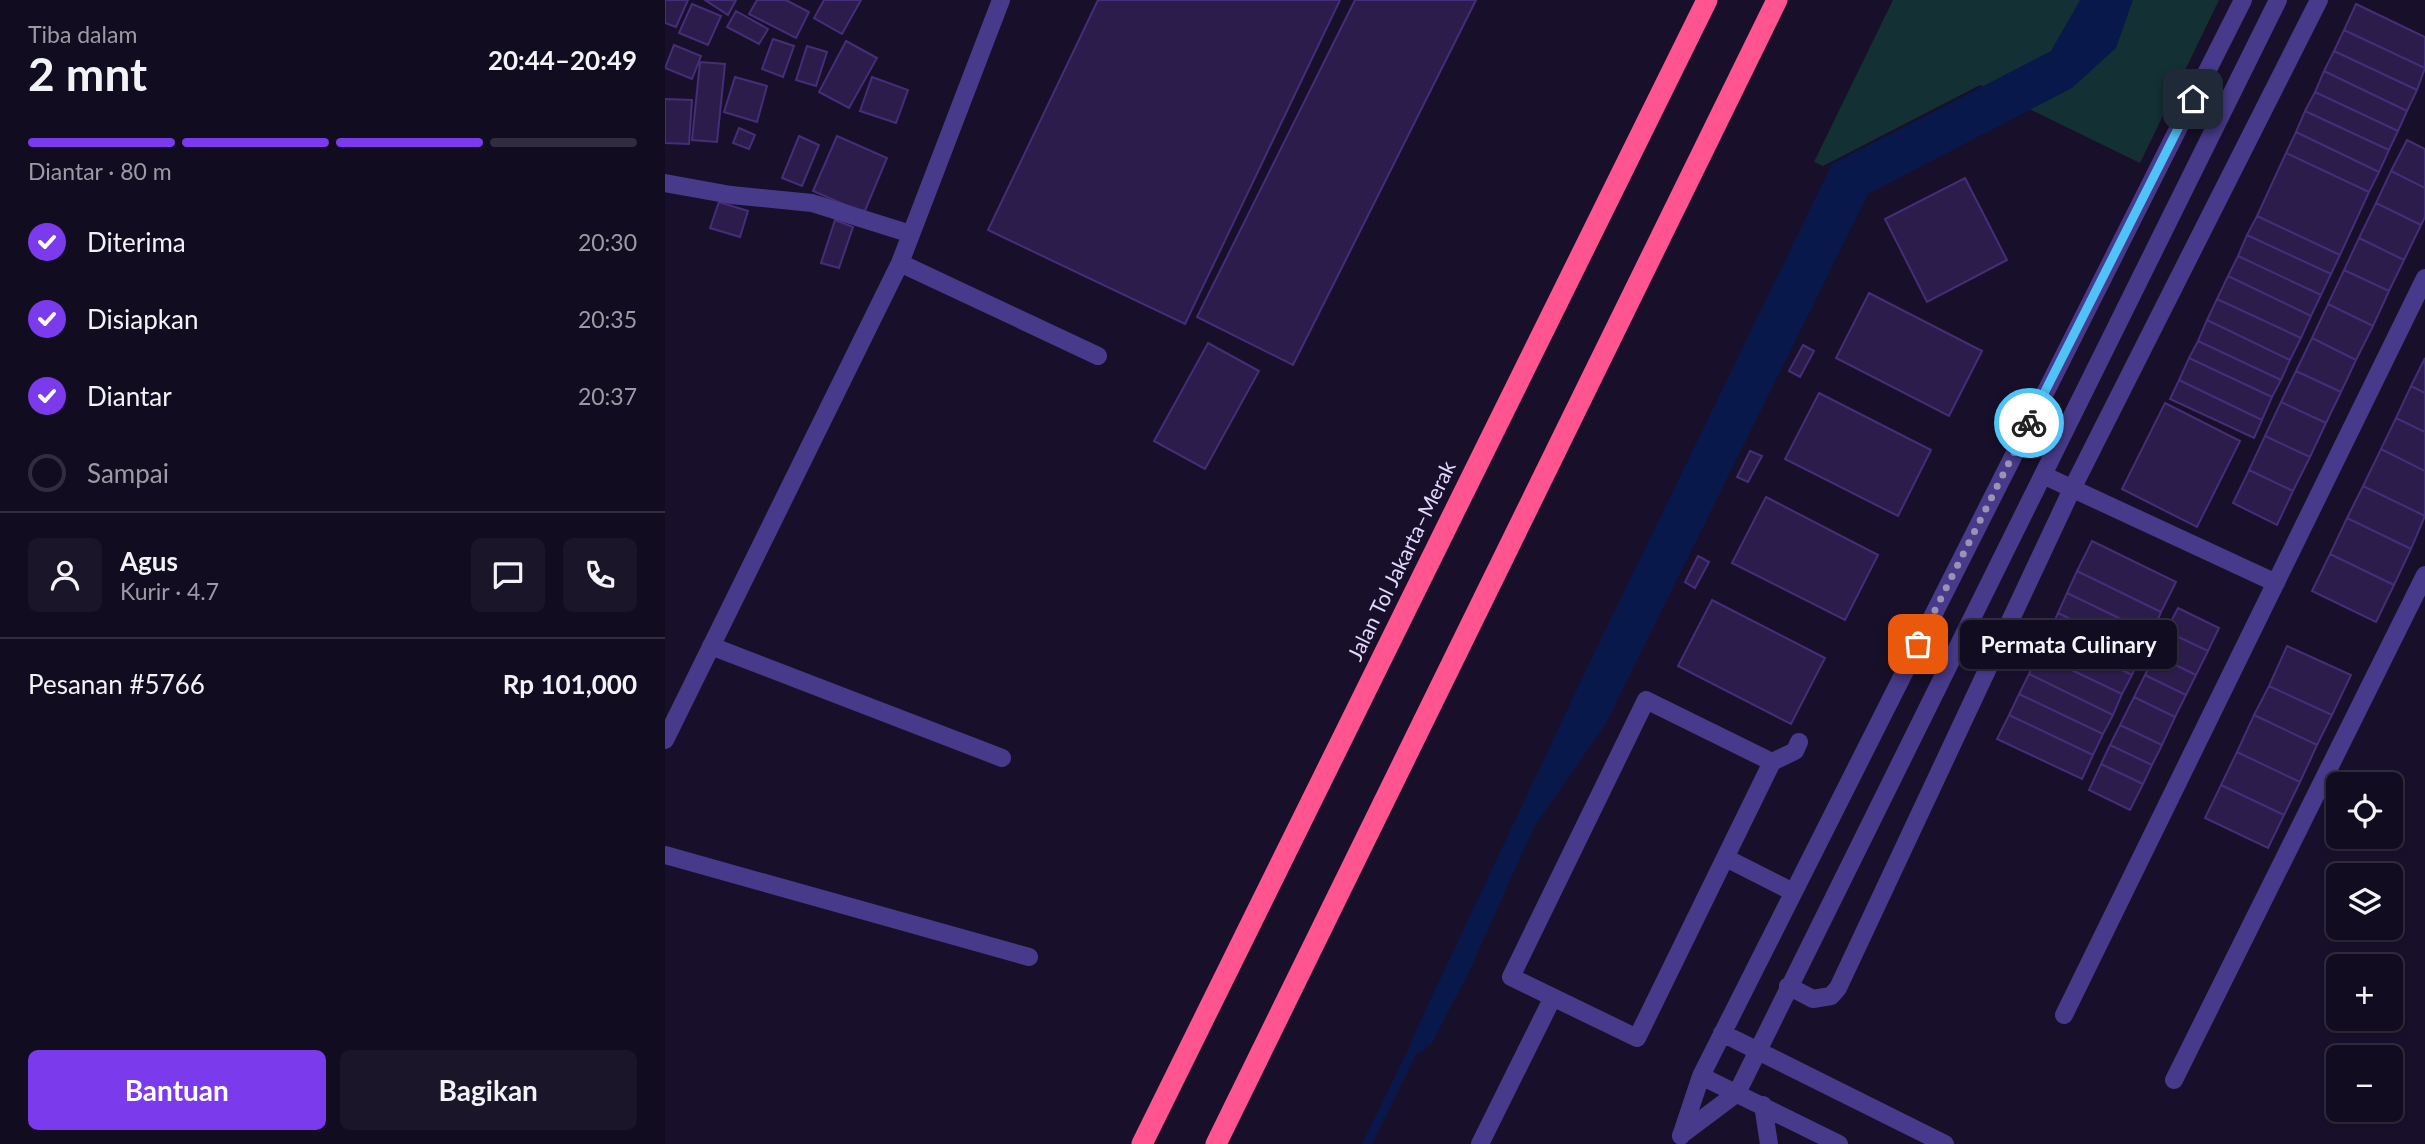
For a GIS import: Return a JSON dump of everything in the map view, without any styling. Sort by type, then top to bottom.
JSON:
[{"type":"highway","name":"Jalan Tol Jakarta–Merak","points":[[1142,1144],[1707,0]]},
{"type":"highway","points":[[1216,1144],[1777,0]]},
{"type":"street","points":[[665,740],[900,263],[1001,0]]},
{"type":"street","points":[[1679,1140],[1700,1076],[2243,0]]},
{"type":"street","points":[[1679,1140],[1737,1093],[2278,0]]},
{"type":"street","points":[[1788,986],[1813,999],[1831,996],[1838,988],[2072,489],[2319,0]]},
{"type":"street","points":[[665,183],[731,195],[812,203],[911,234]]},
{"type":"street","points":[[900,263],[1098,356]]},
{"type":"street","points":[[2064,1015],[2425,278]]},
{"type":"street","points":[[2043,475],[2276,583]]},
{"type":"street","points":[[2174,1080],[2425,575]]},
{"type":"street","points":[[711,646],[1002,758]]},
{"type":"street","points":[[1772,762],[1646,700],[1511,977],[1637,1038],[1772,762],[1795,751],[1800,742]]},
{"type":"street","points":[[665,855],[1029,957]]},
{"type":"street","points":[[1726,858],[1793,892]]},
{"type":"street","points":[[1480,1144],[1552,999]]},
{"type":"street","points":[[1723,1033],[1945,1144]]},
{"type":"street","points":[[1700,1076],[1839,1144]]},
{"type":"street","points":[[1763,1105],[1769,1144]]},
{"type":"green space","points":[[1893,0],[2219,0],[2140,163],[1980,85],[1823,166],[1814,162]]},
{"type":"shaded area","points":[[2080,0],[2133,0],[2116,48],[2072,88],[1868,194],[1605,725],[1534,827],[1469,972],[1432,1043],[1420,1053],[1409,1049],[1587,668],[1832,164],[2051,51]]},
{"type":"building","points":[[665,0],[688,0],[676,27],[665,23]]},
{"type":"building","points":[[705,0],[736,0],[728,15]]},
{"type":"building","points":[[757,0],[786,0],[809,12],[796,38],[749,14]]},
{"type":"building","points":[[824,0],[861,0],[842,34],[814,18]]},
{"type":"building","points":[[1098,0],[1340,0],[1185,324],[988,230]]},
{"type":"building","points":[[1355,0],[1476,0],[1293,365],[1197,317]]},
{"type":"building","points":[[692,4],[721,16],[708,45],[679,33]]},
{"type":"building","points":[[2356,4],[2425,37],[2425,68],[2344,30]]},
{"type":"building","points":[[736,11],[768,29],[759,44],[727,27]]},
{"type":"building","points":[[2344,30],[2425,68],[2417,90],[2334,51]]},
{"type":"building","points":[[773,39],[794,46],[783,77],[762,69]]},
{"type":"building","points":[[846,41],[877,58],[849,108],[819,92]]},
{"type":"building","points":[[674,45],[701,56],[692,79],[665,68]]},
{"type":"building","points":[[807,46],[827,52],[816,86],[796,80]]},
{"type":"building","points":[[2334,51],[2417,90],[2407,111],[2324,71]]},
{"type":"building","points":[[700,62],[725,64],[717,142],[692,140]]},
{"type":"building","points":[[2324,71],[2407,111],[2398,131],[2315,92]]},
{"type":"building","points":[[735,77],[767,86],[757,122],[724,112]]},
{"type":"building","points":[[872,77],[908,90],[896,123],[860,111]]},
{"type":"building","points":[[2315,92],[2398,131],[2389,150],[2305,111]]},
{"type":"building","points":[[665,99],[692,100],[689,144],[665,143]]},
{"type":"building","points":[[2305,111],[2389,150],[2379,172],[2296,132]]},
{"type":"building","points":[[739,128],[755,135],[749,149],[733,143]]},
{"type":"building","points":[[2296,132],[2379,172],[2369,192],[2286,153]]},
{"type":"building","points":[[799,136],[819,145],[802,186],[782,178]]},
{"type":"building","points":[[837,136],[887,158],[864,213],[813,191]]},
{"type":"building","points":[[2407,140],[2425,149],[2425,188],[2391,171]]},
{"type":"building","points":[[2286,153],[2369,192],[2340,255],[2257,216]]},
{"type":"building","points":[[2391,171],[2425,188],[2425,217],[2421,225],[2376,203]]},
{"type":"building","points":[[1965,178],[2007,260],[1927,302],[1885,219]]},
{"type":"building","points":[[719,202],[748,211],[740,237],[710,228]]},
{"type":"building","points":[[2376,203],[2421,225],[2404,260],[2359,238]]},
{"type":"building","points":[[2257,216],[2340,255],[2331,274],[2247,235]]},
{"type":"building","points":[[835,220],[853,227],[839,268],[821,263]]},
{"type":"building","points":[[2247,235],[2331,274],[2321,295],[2238,256]]},
{"type":"building","points":[[2359,238],[2404,260],[2389,291],[2344,270]]},
{"type":"building","points":[[2238,256],[2321,295],[2311,316],[2228,276]]},
{"type":"building","points":[[2344,270],[2389,291],[2373,326],[2328,304]]},
{"type":"building","points":[[2228,276],[2311,316],[2301,338],[2217,299]]},
{"type":"building","points":[[1869,293],[1982,351],[1949,416],[1836,358]]},
{"type":"building","points":[[2217,299],[2301,338],[2290,360],[2207,320]]},
{"type":"building","points":[[2328,304],[2373,326],[2356,360],[2312,338]]},
{"type":"building","points":[[2207,320],[2290,360],[2281,380],[2198,341]]},
{"type":"building","points":[[2312,338],[2356,360],[2341,392],[2296,371]]},
{"type":"building","points":[[2198,341],[2281,380],[2272,397],[2189,358]]},
{"type":"building","points":[[1208,343],[1259,371],[1205,469],[1154,441]]},
{"type":"building","points":[[1803,345],[1814,351],[1800,377],[1789,371]]},
{"type":"building","points":[[2189,358],[2272,397],[2262,420],[2179,380]]},
{"type":"building","points":[[2425,358],[2425,393],[2411,386]]},
{"type":"building","points":[[2296,371],[2341,392],[2326,423],[2281,402]]},
{"type":"building","points":[[2179,380],[2262,420],[2254,438],[2170,399]]},
{"type":"building","points":[[2411,386],[2425,393],[2425,432],[2396,418]]},
{"type":"building","points":[[1819,393],[1931,450],[1898,516],[1785,459]]},
{"type":"building","points":[[2281,402],[2326,423],[2310,457],[2265,436]]},
{"type":"building","points":[[2165,403],[2240,441],[2197,527],[2122,489]]},
{"type":"building","points":[[2396,418],[2425,432],[2425,471],[2381,449]]},
{"type":"building","points":[[2265,436],[2310,457],[2293,491],[2249,470]]},
{"type":"building","points":[[2381,449],[2425,471],[2425,516],[2363,486]]},
{"type":"building","points":[[1750,451],[1762,456],[1748,482],[1737,477]]},
{"type":"building","points":[[2249,470],[2293,491],[2277,525],[2233,503]]},
{"type":"building","points":[[2363,486],[2425,516],[2411,549],[2347,518]]},
{"type":"building","points":[[1766,497],[1878,555],[1845,620],[1732,563]]},
{"type":"building","points":[[2347,518],[2411,549],[2394,585],[2330,554]]},
{"type":"building","points":[[2092,541],[2176,582],[2161,612],[2077,571]]},
{"type":"building","points":[[2330,554],[2394,585],[2376,622],[2312,591]]},
{"type":"building","points":[[1698,556],[1709,562],[1695,588],[1685,582]]},
{"type":"building","points":[[2077,571],[2161,612],[2152,634],[2067,593]]},
{"type":"building","points":[[2067,593],[2152,634],[2142,653],[2058,613]]},
{"type":"building","points":[[1712,600],[1825,658],[1791,724],[1678,666]]},
{"type":"building","points":[[2178,608],[2219,628],[2208,651],[2166,631]]},
{"type":"building","points":[[2058,613],[2142,653],[2132,675],[2048,634]]},
{"type":"building","points":[[2166,631],[2208,651],[2196,675],[2155,655]]},
{"type":"building","points":[[2048,634],[2132,675],[2122,694],[2038,654]]},
{"type":"building","points":[[2287,646],[2351,675],[2332,715],[2269,686]]},
{"type":"building","points":[[2038,654],[2122,694],[2113,715],[2029,674]]},
{"type":"building","points":[[2155,655],[2196,675],[2186,695],[2145,675]]},
{"type":"building","points":[[2029,674],[2113,715],[2103,734],[2019,694]]},
{"type":"building","points":[[2145,675],[2186,695],[2175,717],[2134,697]]},
{"type":"building","points":[[2269,686],[2332,715],[2317,745],[2254,715]]},
{"type":"building","points":[[2019,694],[2103,734],[2093,755],[2009,715]]},
{"type":"building","points":[[2134,697],[2175,717],[2162,745],[2120,725]]},
{"type":"building","points":[[2009,715],[2093,755],[2082,779],[1997,739]]},
{"type":"building","points":[[2254,715],[2317,745],[2300,782],[2237,752]]},
{"type":"building","points":[[2120,725],[2162,745],[2152,765],[2110,745]]},
{"type":"building","points":[[2110,745],[2152,765],[2143,784],[2101,764]]},
{"type":"building","points":[[2237,752],[2300,782],[2284,815],[2221,785]]},
{"type":"building","points":[[2101,764],[2143,784],[2130,810],[2089,790]]},
{"type":"building","points":[[2221,785],[2284,815],[2268,848],[2205,818]]},
{"type":"waterway","points":[[1367,1144],[1417,1042]]},
{"type":"way so far","points":[[1918,644],[2029,423]]},
{"type":"place","name":"Permata Culinary","points":[[1918,644]]},
{"type":"route","points":[[2029,423],[2193,99]]}]
